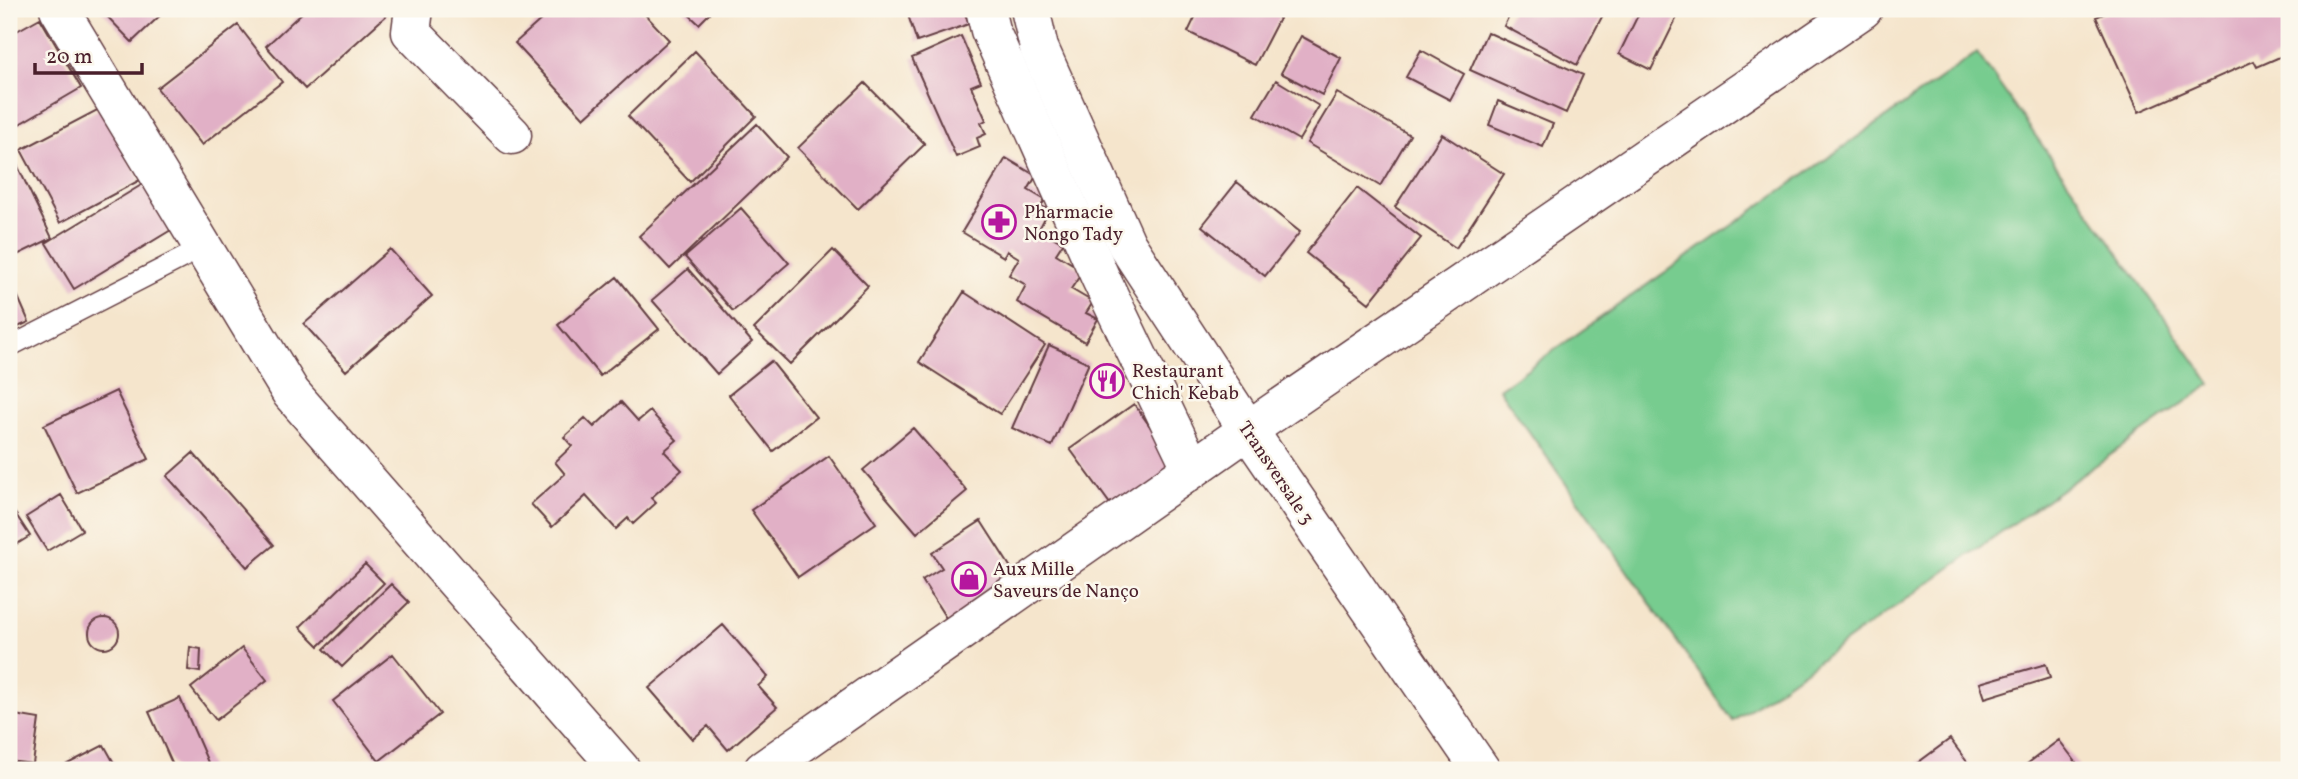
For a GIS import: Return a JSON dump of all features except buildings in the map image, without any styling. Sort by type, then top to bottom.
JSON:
[{"type":"street","points":[[59,9],[291,393],[621,770]]},
{"type":"street","points":[[414,9],[411,32],[512,135]]},
{"type":"street","points":[[985,9],[990,30],[1095,266],[1192,469]]},
{"type":"street","name":"Transversale 3","points":[[1030,9],[1038,48],[1127,245],[1248,430],[1481,770]]},
{"type":"street","points":[[763,770],[1248,430],[1863,9]]},
{"type":"lane","points":[[9,347],[204,247]]},
{"type":"green space","points":[[1977,53],[2211,384],[1733,721],[1499,389]]},
{"type":"place","name":"Pharmacie Nongo Tady","points":[[999,222]]},
{"type":"place","name":"Restaurant Chich' Kebab","points":[[1107,381]]},
{"type":"place","name":"Aux Mille Saveurs de Nanço","points":[[969,579]]}]
